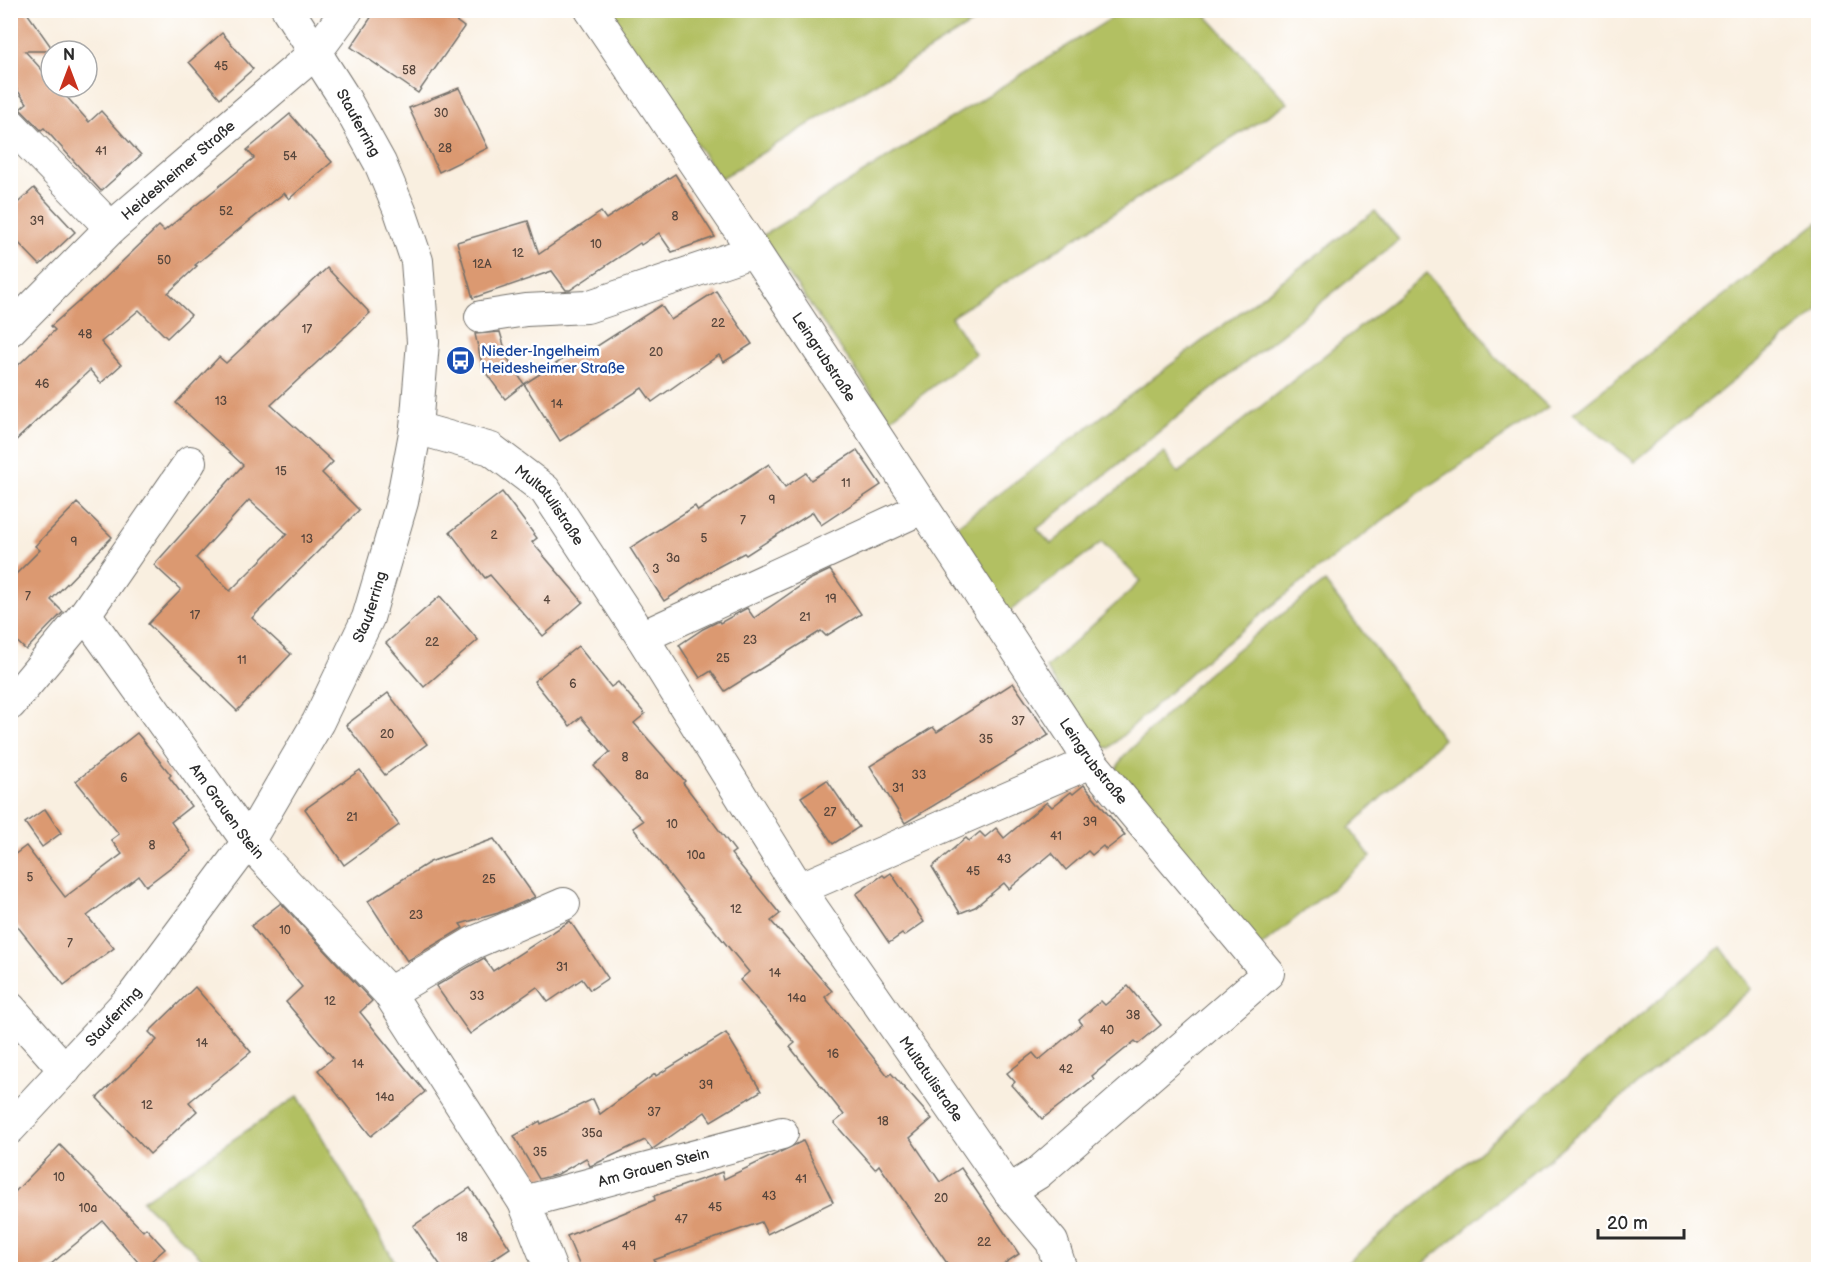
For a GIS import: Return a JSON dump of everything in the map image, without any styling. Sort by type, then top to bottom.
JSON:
[{"type":"street","name":"Stauferring","points":[[10,1128],[133,996],[248,842],[318,722],[368,618],[402,502],[416,428],[423,342],[417,261],[380,163],[316,52],[288,10]]},
{"type":"street","name":"Heidesheimer Straße","points":[[10,330],[111,228],[316,52],[347,10]]},
{"type":"street","name":"Leingrubstraße","points":[[591,10],[754,251],[1091,762],[1268,973],[1038,1173],[1009,1191]]},
{"type":"street","points":[[10,124],[111,228]]},
{"type":"street","points":[[481,317],[526,310],[587,307],[754,251]]},
{"type":"street","name":"Multatulistraße","points":[[416,428],[491,449],[545,490],[642,637],[799,890],[1009,1191],[1052,1242],[1061,1269]]},
{"type":"street","points":[[10,704],[85,614],[190,462]]},
{"type":"street","points":[[642,637],[922,508]]},
{"type":"street","name":"Am Grauen Stein","points":[[85,614],[248,842],[389,993],[524,1202],[551,1269]]},
{"type":"street","points":[[799,890],[1091,762]]},
{"type":"street","points":[[389,993],[473,943],[564,904]]},
{"type":"street","points":[[10,1008],[65,1070]]},
{"type":"street","name":"Am Grauen Stein","points":[[524,1202],[782,1133]]},
{"type":"green space","points":[[606,11],[992,11],[720,179]]},
{"type":"green space","points":[[1123,11],[1202,11],[1288,103],[951,317],[975,354],[890,419],[762,236]]},
{"type":"green space","points":[[1375,211],[1399,240],[1037,529],[1051,544],[1164,452],[1178,473],[1427,273],[1481,335],[1494,356],[1548,407],[1416,495],[1313,573],[1200,664],[1109,748],[1092,743],[1046,668],[1141,581],[1102,542],[1007,613],[951,530]]},
{"type":"green space","points":[[1818,222],[1818,311],[1634,462],[1573,413]]},
{"type":"green space","points":[[1325,582],[1443,739],[1349,828],[1371,857],[1259,948],[1115,771],[1124,756],[1206,675]]},
{"type":"green space","points":[[1721,947],[1751,989],[1417,1269],[1340,1269]]},
{"type":"green space","points":[[298,1096],[399,1269],[213,1269],[142,1201]]},
{"type":"building","points":[[10,10],[25,10],[46,39],[39,39],[39,51],[25,51],[39,67],[39,99],[69,99],[89,122],[101,111],[141,155],[101,191],[44,128],[41,130],[20,109],[27,103],[10,81]]},
{"type":"building","points":[[376,10],[441,10],[464,27],[418,93],[351,47]]},
{"type":"building","points":[[222,33],[253,69],[220,98],[189,62]]},
{"type":"building","points":[[459,88],[488,148],[439,172],[409,108]]},
{"type":"building","points":[[290,114],[332,162],[289,199],[284,193],[195,265],[197,266],[168,293],[191,315],[167,338],[139,310],[101,342],[121,365],[101,383],[90,370],[10,446],[10,373],[55,330],[51,326],[159,226],[164,231],[254,158],[247,150]]},
{"type":"building","points":[[675,174],[715,237],[672,252],[659,233],[641,245],[640,243],[570,290],[566,290],[552,271],[473,298],[457,242],[528,221],[539,254],[601,212],[606,219]]},
{"type":"building","points":[[34,188],[75,232],[40,265],[10,234],[10,210]]},
{"type":"building","points":[[327,268],[370,313],[271,405],[333,462],[322,473],[359,510],[252,618],[291,654],[237,711],[148,624],[181,590],[154,565],[243,465],[176,403],[219,357],[226,363]],"holes":[[[249,500],[287,534],[230,591],[196,558]]]},
{"type":"building","points":[[716,291],[752,344],[724,362],[719,355],[652,402],[642,388],[560,441],[524,384],[584,346],[588,352],[661,305],[671,320]]},
{"type":"building","points":[[500,332],[508,359],[524,384],[505,399],[483,369],[475,334]]},
{"type":"building","points":[[857,450],[881,485],[821,525],[813,512],[746,555],[744,553],[714,569],[664,601],[630,548],[695,506],[698,511],[769,464],[785,487],[806,473],[811,480]]},
{"type":"building","points":[[502,492],[537,538],[532,542],[583,602],[543,636],[490,575],[485,578],[450,532]]},
{"type":"building","points":[[77,503],[112,537],[51,600],[63,612],[26,650],[10,635],[10,580],[40,550],[35,546]]},
{"type":"building","points":[[830,570],[861,614],[826,636],[821,631],[725,691],[711,671],[700,678],[679,645],[703,629],[719,621],[720,623],[747,608],[754,618],[809,580]]},
{"type":"building","points":[[440,596],[478,640],[424,687],[386,643]]},
{"type":"building","points":[[578,646],[611,687],[618,682],[645,714],[634,723],[685,781],[683,783],[735,851],[731,854],[780,914],[771,921],[832,991],[825,997],[888,1076],[891,1073],[932,1119],[910,1138],[940,1182],[961,1168],[1019,1254],[996,1269],[951,1269],[879,1165],[875,1169],[834,1123],[844,1115],[790,1047],[795,1043],[740,980],[749,972],[633,828],[643,821],[594,766],[610,752],[581,717],[570,726],[534,681]]},
{"type":"building","points":[[1013,683],[1049,735],[905,823],[870,766],[933,727],[937,732]]},
{"type":"building","points":[[388,693],[427,744],[385,775],[346,725]]},
{"type":"building","points":[[137,733],[171,775],[169,777],[191,806],[171,822],[192,851],[146,886],[139,876],[87,916],[114,948],[64,985],[10,917],[10,858],[26,846],[65,897],[122,854],[111,840],[119,834],[76,781]]},
{"type":"building","points":[[360,770],[399,825],[344,865],[305,809]]},
{"type":"building","points":[[827,780],[859,827],[833,844],[801,797]]},
{"type":"building","points":[[1084,785],[1125,835],[1106,850],[1103,846],[1092,855],[1088,851],[1066,870],[1052,853],[1009,889],[1004,883],[975,907],[960,913],[932,867],[966,838],[969,841],[980,832],[985,837],[996,828],[1004,838],[1047,802],[1052,807]]},
{"type":"building","points":[[45,809],[61,833],[42,847],[25,823]]},
{"type":"building","points":[[494,839],[535,897],[498,913],[460,924],[463,928],[407,961],[368,901],[430,862]]},
{"type":"building","points":[[891,873],[924,922],[889,943],[856,894],[883,875],[885,877]]},
{"type":"building","points":[[281,903],[372,1001],[360,1012],[425,1092],[371,1136],[318,1070],[333,1058],[286,1002],[302,987],[251,926]]},
{"type":"building","points":[[570,921],[608,978],[590,990],[582,979],[548,1002],[537,987],[470,1034],[436,986],[484,958],[493,971]]},
{"type":"building","points":[[1128,986],[1161,1025],[1138,1044],[1135,1041],[1092,1076],[1094,1079],[1042,1119],[1012,1085],[1015,1082],[1007,1073],[1033,1053],[1039,1060],[1082,1024],[1079,1020],[1101,1001],[1105,1005]]},
{"type":"building","points":[[195,987],[251,1052],[189,1102],[197,1111],[150,1154],[97,1098],[157,1040],[149,1032]]},
{"type":"building","points":[[726,1033],[761,1091],[711,1121],[705,1112],[652,1149],[645,1140],[590,1166],[586,1158],[558,1174],[539,1179],[514,1136],[540,1121],[541,1124],[593,1099],[600,1114],[655,1074],[656,1076]]},
{"type":"building","points":[[803,1141],[833,1202],[767,1234],[761,1222],[654,1260],[658,1269],[581,1269],[567,1236],[655,1200],[654,1196],[722,1172],[724,1179]]},
{"type":"building","points":[[60,1145],[143,1231],[146,1228],[165,1249],[143,1268],[103,1221],[45,1269],[10,1269],[10,1197]]},
{"type":"building","points":[[470,1188],[510,1248],[478,1269],[443,1269],[413,1226]]},
{"type":"place","name":"Nieder-Ingelheim Heidesheimer Straße","points":[[460,360]]}]
